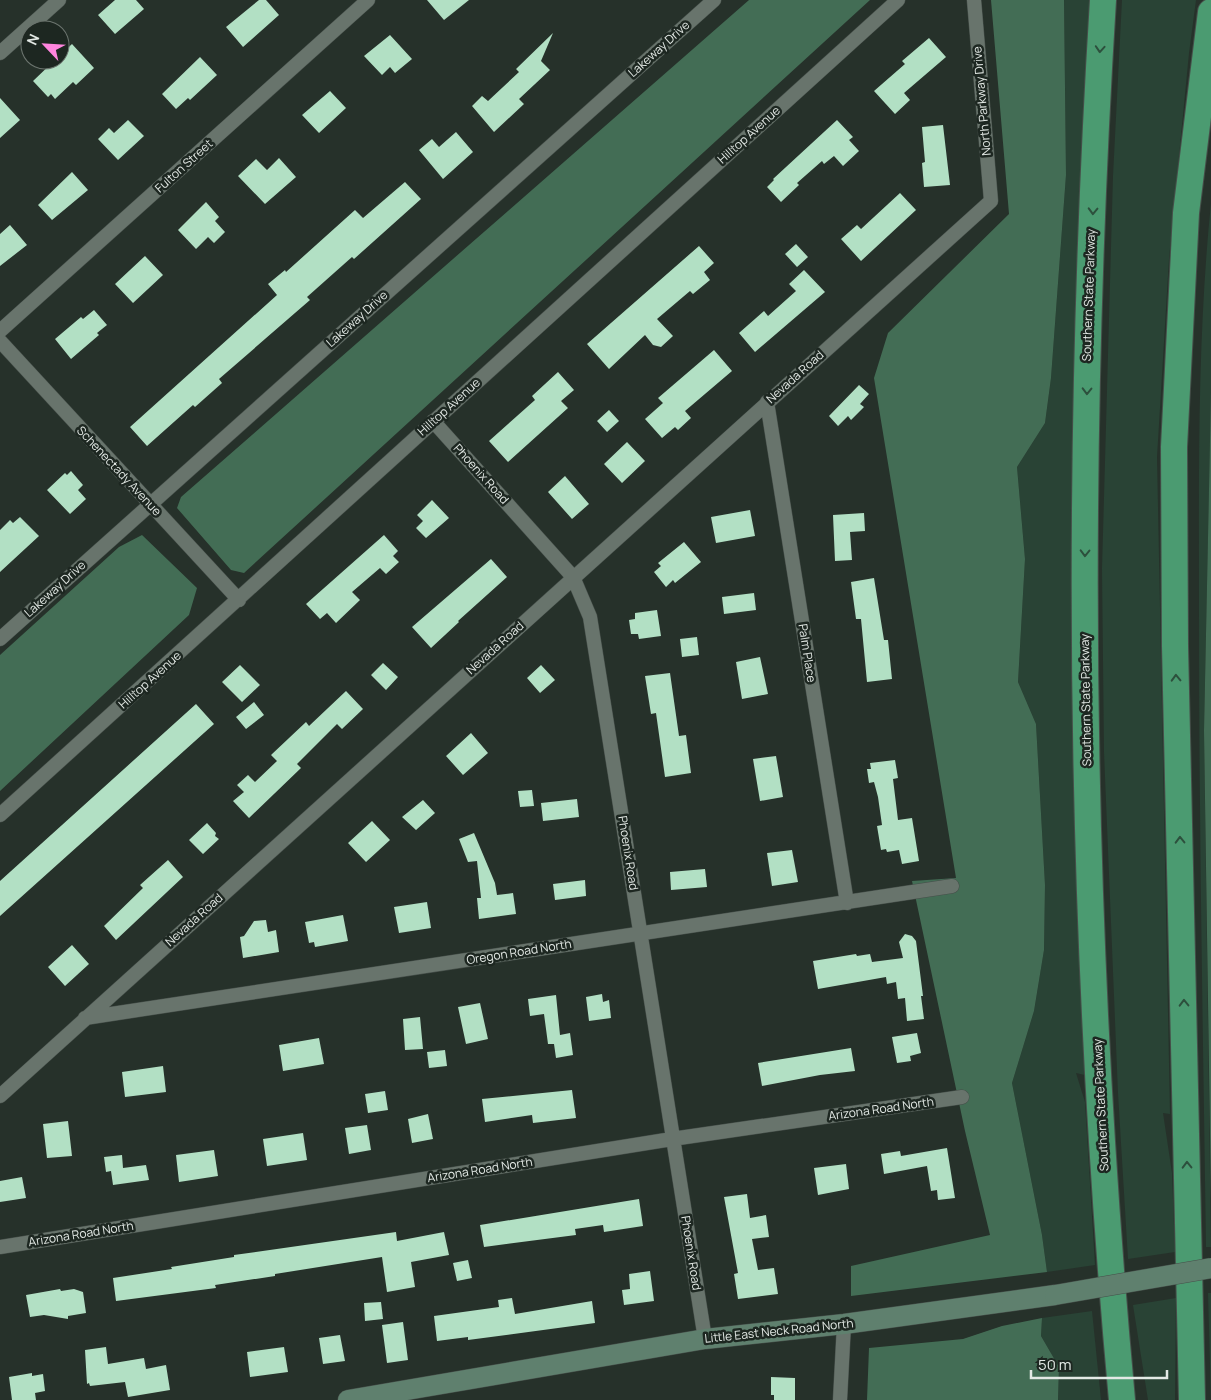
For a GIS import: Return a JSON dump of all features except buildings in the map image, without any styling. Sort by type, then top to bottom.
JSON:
[{"type":"highway","name":"Southern State Parkway","points":[[1103,0],[1087,362],[1085,670],[1089,873],[1098,1068],[1122,1400]]},
{"type":"highway","points":[[1192,1400],[1175,646],[1174,447],[1186,213],[1211,12]]},
{"type":"main road","name":"Little East Neck Road North","points":[[348,1400],[380,1397],[705,1339],[844,1324],[1055,1295],[1211,1268]]},
{"type":"street","points":[[0,53],[59,0]]},
{"type":"street","name":"Fulton Street","points":[[0,331],[368,0]]},
{"type":"street","name":"Lakeway Drive","points":[[0,639],[714,0]]},
{"type":"street","name":"Hilltop Avenue","points":[[0,815],[898,0]]},
{"type":"street","name":"North Parkway Drive","points":[[974,0],[991,202]]},
{"type":"street","name":"Nevada Road","points":[[0,1096],[573,577],[991,202]]},
{"type":"street","name":"Schenectady Avenue","points":[[0,341],[239,600]]},
{"type":"street","name":"Palm Place","points":[[767,402],[847,903]]},
{"type":"street","name":"Phoenix Road","points":[[433,421],[573,577],[590,617],[705,1339]]},
{"type":"street","name":"Oregon Road North","points":[[85,1018],[952,886]]},
{"type":"street","name":"Arizona Road North","points":[[0,1247],[672,1140],[962,1097]]},
{"type":"street","points":[[840,1400],[844,1324]]},
{"type":"green space","points":[[749,0],[870,0],[244,573],[231,570],[177,508],[181,497]]},
{"type":"green space","points":[[991,0],[1064,0],[1066,175],[1051,378],[1045,423],[1017,467],[1025,559],[1018,682],[1036,724],[1045,885],[1044,950],[1034,1011],[1012,1083],[1042,1235],[1047,1272],[851,1296],[851,1266],[990,1235],[965,1131],[912,881],[956,878],[874,378],[888,333],[1009,214]]},
{"type":"green space","points":[[1064,0],[1091,0],[1083,134],[1078,269],[1074,537],[1075,671],[1085,1075],[1076,1073],[1085,1102],[1095,1265],[1047,1272],[1042,1235],[1012,1083],[1034,1011],[1044,950],[1045,885],[1036,724],[1018,682],[1025,559],[1017,467],[1045,423],[1051,378],[1066,175]]},
{"type":"green space","points":[[1122,0],[1196,0],[1169,259],[1157,457],[1170,1114],[1163,1113],[1172,1173],[1175,1252],[1128,1259],[1118,1093],[1104,752],[1102,569],[1113,176]]},
{"type":"green space","points":[[1211,203],[1211,397],[1204,731],[1211,1247],[1206,1247],[1201,932],[1199,461],[1203,306]]},
{"type":"green space","points":[[1211,392],[1211,1202],[1204,731]]},
{"type":"green space","points":[[142,535],[197,588],[189,615],[0,791],[0,655],[119,547]]},
{"type":"green space","points":[[1208,1293],[1211,1293],[1211,1400]]},
{"type":"green space","points":[[1176,1298],[1175,1400],[1148,1400],[1133,1305]]},
{"type":"green space","points":[[1092,1311],[1101,1400],[1058,1400],[1059,1367],[1041,1336],[1042,1318]]},
{"type":"green space","points":[[1042,1318],[1041,1336],[1059,1367],[1058,1400],[867,1400],[869,1348],[963,1339],[1002,1326]]}]
